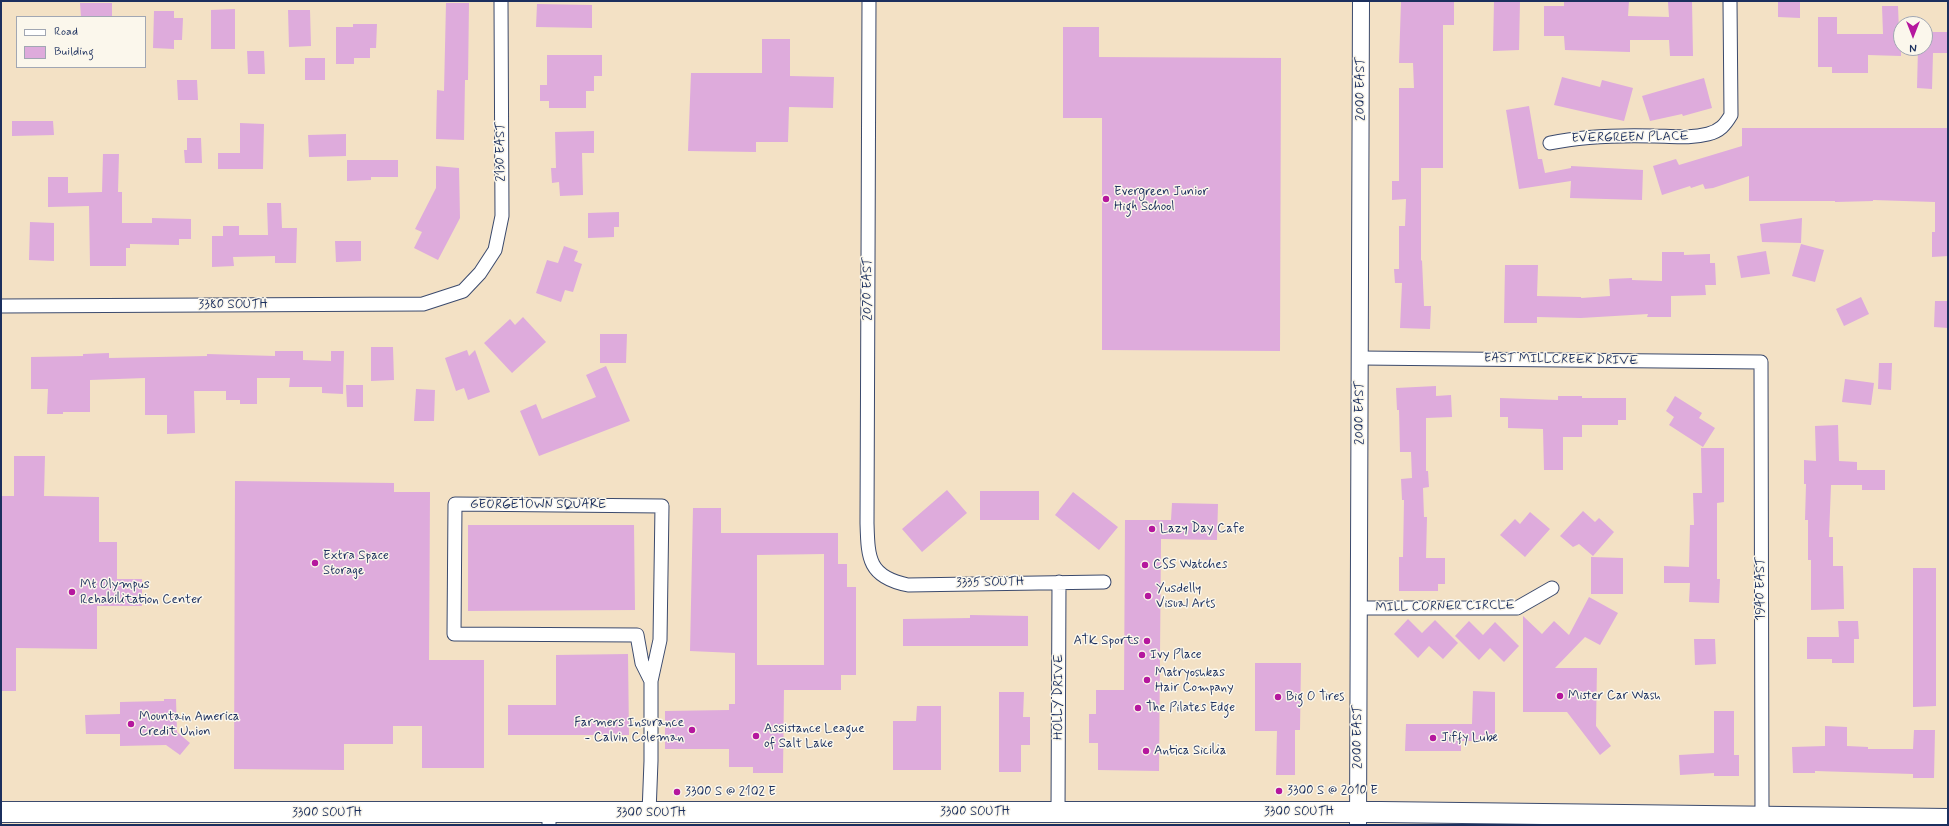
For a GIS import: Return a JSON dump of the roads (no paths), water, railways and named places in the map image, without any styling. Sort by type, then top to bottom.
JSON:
[{"type":"main road","name":"3300 SOUTH","points":[[1,812],[392,819],[549,819],[649,813],[790,819],[1058,812],[1358,819],[1732,821],[1762,817],[1948,819]]},
{"type":"street","name":"2130 EAST","points":[[463,291],[480,273],[495,250],[502,216],[501,1]]},
{"type":"street","name":"2070 EAST","points":[[869,1],[867,523],[868,547],[872,563],[878,574]]},
{"type":"street","name":"2000 EAST","points":[[1358,819],[1358,608],[1361,358],[1361,1]]},
{"type":"street","name":"EVERGREEN PLACE","points":[[1550,143],[1575,138],[1612,136],[1686,138],[1709,134],[1723,127],[1731,115],[1730,1]]},
{"type":"street","name":"3380 SOUTH","points":[[1,306],[423,304],[463,291]]},
{"type":"street","name":"EAST MILLCREEK DRIVE","points":[[1361,358],[1761,362]]},
{"type":"street","name":"1940 EAST","points":[[1761,362],[1762,817]]},
{"type":"street","name":"GEORGETOWN SQUARE","points":[[649,813],[651,761],[651,681],[660,640],[662,506],[454,504],[454,634],[637,635],[642,663],[651,681]]},
{"type":"street","name":"3335 SOUTH","points":[[878,574],[893,582],[908,585],[1104,582]]},
{"type":"street","name":"HOLLY DRIVE","points":[[1058,812],[1059,582]]},
{"type":"street","name":"MILL CORNER CIRCLE","points":[[1358,608],[1517,608],[1552,588]]},
{"type":"place","name":"Evergreen Junior High School","points":[[1106,199]]},
{"type":"place","name":"Lazy Day Cafe","points":[[1152,529]]},
{"type":"place","name":"Extra Space Storage","points":[[315,563]]},
{"type":"place","name":"CSS Watches","points":[[1145,565]]},
{"type":"place","name":"Mt Olympus Rehabilitation Center","points":[[72,592]]},
{"type":"place","name":"Yusdelly Visual Arts","points":[[1148,596]]},
{"type":"place","name":"ATK Sports","points":[[1147,641]]},
{"type":"place","name":"Ivy Place","points":[[1142,655]]},
{"type":"place","name":"Matryoshkas Hair Company","points":[[1147,680]]},
{"type":"place","name":"Mister Car Wash","points":[[1560,696]]},
{"type":"place","name":"Big O Tires","points":[[1278,697]]},
{"type":"place","name":"The Pilates Edge","points":[[1138,708]]},
{"type":"place","name":"Mountain America Credit Union","points":[[131,724]]},
{"type":"place","name":"Farmers Insurance - Calvin Coleman","points":[[692,730]]},
{"type":"place","name":"Assistance League of Salt Lake","points":[[756,736]]},
{"type":"place","name":"Jiffy Lube","points":[[1433,738]]},
{"type":"place","name":"Antica Sicilia","points":[[1146,751]]},
{"type":"place","name":"3300 S @ 2010 E","points":[[1279,791]]},
{"type":"place","name":"3300 S @ 2102 E","points":[[677,792]]}]
